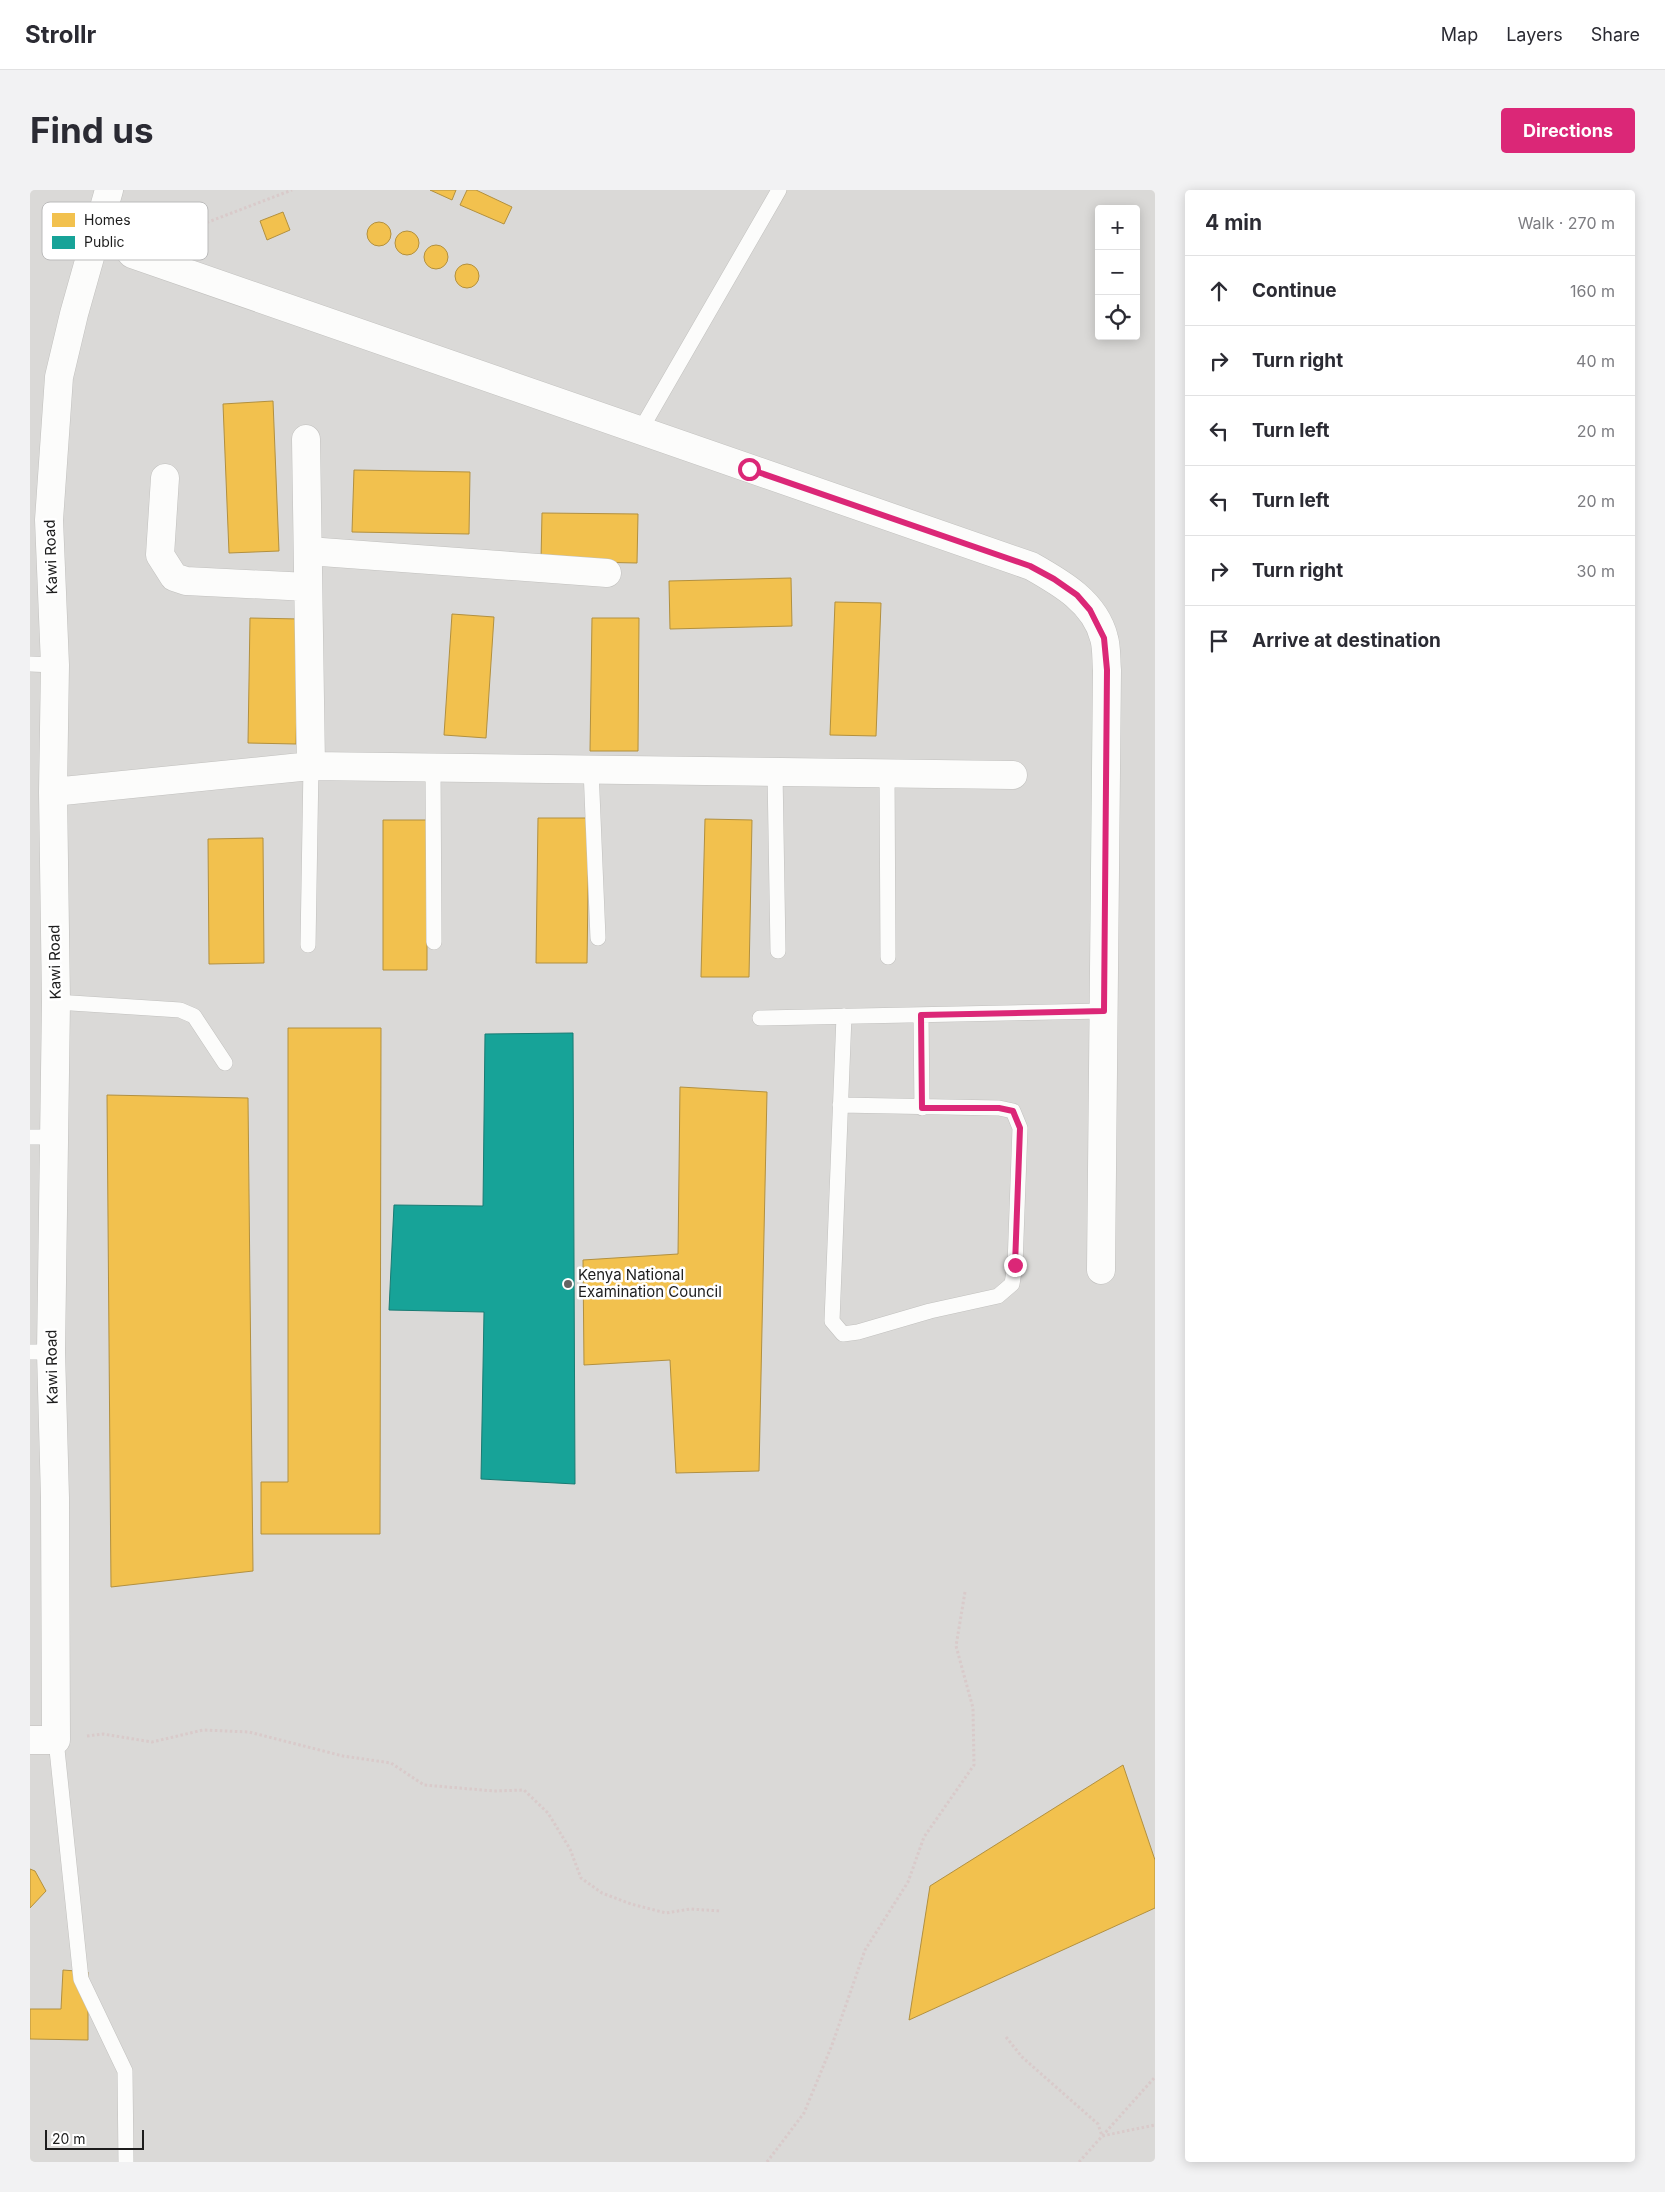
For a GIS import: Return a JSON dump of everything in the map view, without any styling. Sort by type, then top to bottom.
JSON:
[{"type":"street","name":"Kawi Road","points":[[43,1740],[55,1498],[40,1352],[42,1137],[56,1002],[53,792],[42,665],[49,520],[60,377],[90,260]]},
{"type":"street","points":[[149,260],[1030,566],[1077,595],[1090,610],[1104,638],[1107,670],[1100,1270]]},
{"type":"street","points":[[306,439],[311,766]]},
{"type":"street","points":[[165,478],[160,555],[174,577],[186,581],[308,587]]},
{"type":"street","points":[[308,551],[607,573]]},
{"type":"street","points":[[53,792],[311,766],[1013,775]]},
{"type":"lane","points":[[640,431],[779,190]]},
{"type":"lane","points":[[308,945],[311,766]]},
{"type":"lane","points":[[433,768],[434,942]]},
{"type":"lane","points":[[591,769],[598,938]]},
{"type":"lane","points":[[775,772],[778,952]]},
{"type":"lane","points":[[887,773],[888,957]]},
{"type":"lane","points":[[56,1002],[180,1010],[194,1016],[225,1063]]},
{"type":"lane","points":[[760,1018],[1104,1011]]},
{"type":"lane","points":[[921,1015],[922,1108]]},
{"type":"lane","points":[[840,1105],[999,1108],[1013,1111],[1020,1128],[1015,1265],[1012,1284],[998,1296],[930,1311],[858,1332],[843,1334],[832,1321],[840,1105],[844,1016]]},
{"type":"lane","points":[[43,1740],[81,1980],[125,2071],[126,2162]]},
{"type":"path","points":[[208,222],[292,190]]},
{"type":"path","points":[[767,2162],[804,2113],[832,2045],[865,1950],[908,1882],[924,1837],[974,1765],[973,1708],[956,1646],[965,1592]]},
{"type":"path","points":[[43,1740],[103,1734],[152,1742],[203,1730],[249,1732],[343,1756],[391,1763],[424,1785],[494,1791],[524,1790],[548,1813],[570,1850],[581,1878],[602,1893],[631,1904],[666,1912],[690,1909],[721,1911]]},
{"type":"path","points":[[1006,2037],[1022,2057],[1098,2124],[1102,2136]]},
{"type":"path","points":[[1079,2162],[1155,2077]]},
{"type":"path","points":[[1102,2136],[1155,2125]]},
{"type":"shaded area","points":[[30,190],[1155,190],[1155,2162],[30,2162]]},
{"type":"building: Homes","points":[[430,190],[456,190],[452,200]]},
{"type":"building: Homes","points":[[467,190],[476,190],[512,207],[504,224],[460,205]]},
{"type":"building: Homes","points":[[283,212],[290,230],[267,240],[260,221]]},
{"type":"building: Homes","points":[[379,222],[388,225],[391,234],[388,243],[379,246],[370,243],[367,234],[370,225]]},
{"type":"building: Homes","points":[[407,231],[415,235],[419,243],[415,251],[407,255],[399,251],[395,243],[399,235]]},
{"type":"building: Homes","points":[[436,245],[445,248],[448,257],[445,266],[436,269],[427,266],[424,257],[427,248]]},
{"type":"building: Homes","points":[[467,264],[476,267],[479,276],[476,285],[467,288],[458,285],[455,276],[458,267]]},
{"type":"building: Homes","points":[[273,401],[279,551],[229,553],[223,404]]},
{"type":"building: Homes","points":[[354,470],[470,472],[469,534],[352,532]]},
{"type":"building: Homes","points":[[542,513],[638,514],[637,563],[541,561]]},
{"type":"building: Homes","points":[[791,578],[792,626],[670,629],[669,581]]},
{"type":"building: Homes","points":[[835,602],[881,603],[876,736],[830,735]]},
{"type":"building: Homes","points":[[452,614],[494,617],[486,738],[444,735]]},
{"type":"building: Homes","points":[[250,618],[299,619],[296,744],[248,743]]},
{"type":"building: Homes","points":[[592,618],[639,618],[638,751],[590,751]]},
{"type":"building: Homes","points":[[538,818],[589,818],[587,963],[536,963]]},
{"type":"building: Homes","points":[[705,819],[752,820],[749,977],[701,977]]},
{"type":"building: Homes","points":[[383,820],[427,820],[427,970],[383,970]]},
{"type":"building: Homes","points":[[263,838],[264,963],[209,964],[208,839]]},
{"type":"building: Homes","points":[[288,1028],[381,1028],[380,1534],[261,1534],[261,1482],[288,1482]]},
{"type":"building: Homes","points":[[680,1087],[767,1092],[759,1471],[676,1473],[670,1360],[584,1365],[583,1260],[678,1254]]},
{"type":"building: Homes","points":[[107,1095],[248,1098],[253,1571],[111,1587]]},
{"type":"building: Homes","points":[[1123,1765],[1155,1860],[1155,1908],[909,2020],[930,1886]]},
{"type":"building: Homes","points":[[30,1869],[35,1871],[46,1891],[30,1908]]},
{"type":"building: Homes","points":[[63,1970],[88,1972],[88,2040],[30,2039],[30,2009],[61,2009]]},
{"type":"building: Public","points":[[573,1033],[575,1484],[481,1479],[484,1312],[389,1310],[394,1205],[483,1206],[485,1034]]},
{"type":"place","name":"Kenya National Examination Council","points":[[568,1284]]},
{"type":"route","points":[[749,469],[1030,566],[1054,579],[1077,595],[1090,610],[1104,638],[1107,670],[1104,1011],[1050,1010],[921,1015],[922,1108],[999,1108],[1013,1111],[1020,1128],[1015,1265]]}]
